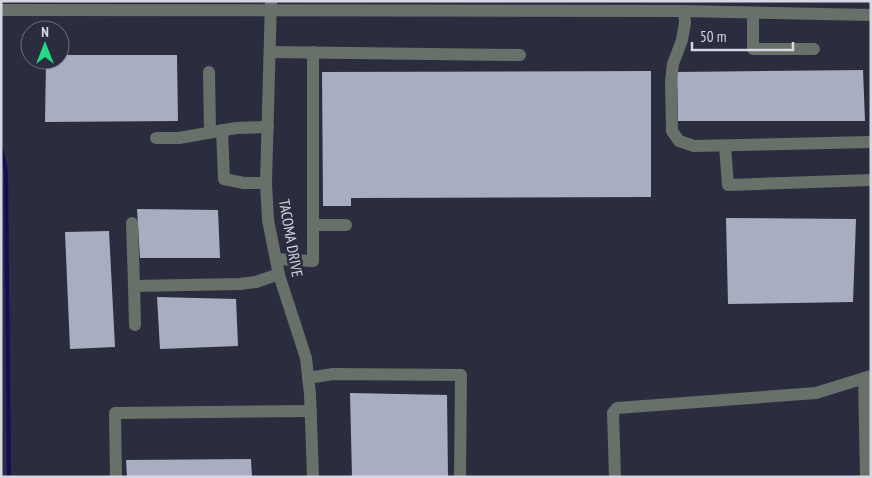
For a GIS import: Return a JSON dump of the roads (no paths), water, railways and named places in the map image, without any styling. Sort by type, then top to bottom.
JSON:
[{"type":"street","points":[[1,10],[271,6],[684,11],[871,16]]},
{"type":"street","name":"TACOMA DRIVE","points":[[271,6],[266,183],[268,220],[278,274],[306,358],[313,477]]},
{"type":"street","points":[[684,11],[685,23],[682,40],[672,64],[671,81],[672,132],[679,141],[694,146],[871,142]]},
{"type":"street","points":[[753,13],[753,49],[814,49]]},
{"type":"street","points":[[270,52],[520,54]]},
{"type":"street","points":[[276,259],[313,261],[314,52]]},
{"type":"street","points":[[208,72],[224,179],[244,183],[266,183]]},
{"type":"street","points":[[156,138],[178,138],[239,128],[268,127]]},
{"type":"street","points":[[725,146],[728,185],[871,180]]},
{"type":"street","points":[[132,223],[135,325]]},
{"type":"street","points":[[313,225],[346,225]]},
{"type":"street","points":[[134,286],[240,284],[256,282],[278,274]]},
{"type":"street","points":[[308,378],[333,374],[460,375],[460,477]]},
{"type":"street","points":[[615,477],[613,413],[617,408],[816,393],[867,377],[866,477]]},
{"type":"street","points":[[116,477],[115,413],[310,411]]},
{"type":"waterway","points":[[1,148],[6,171],[9,477]]}]
